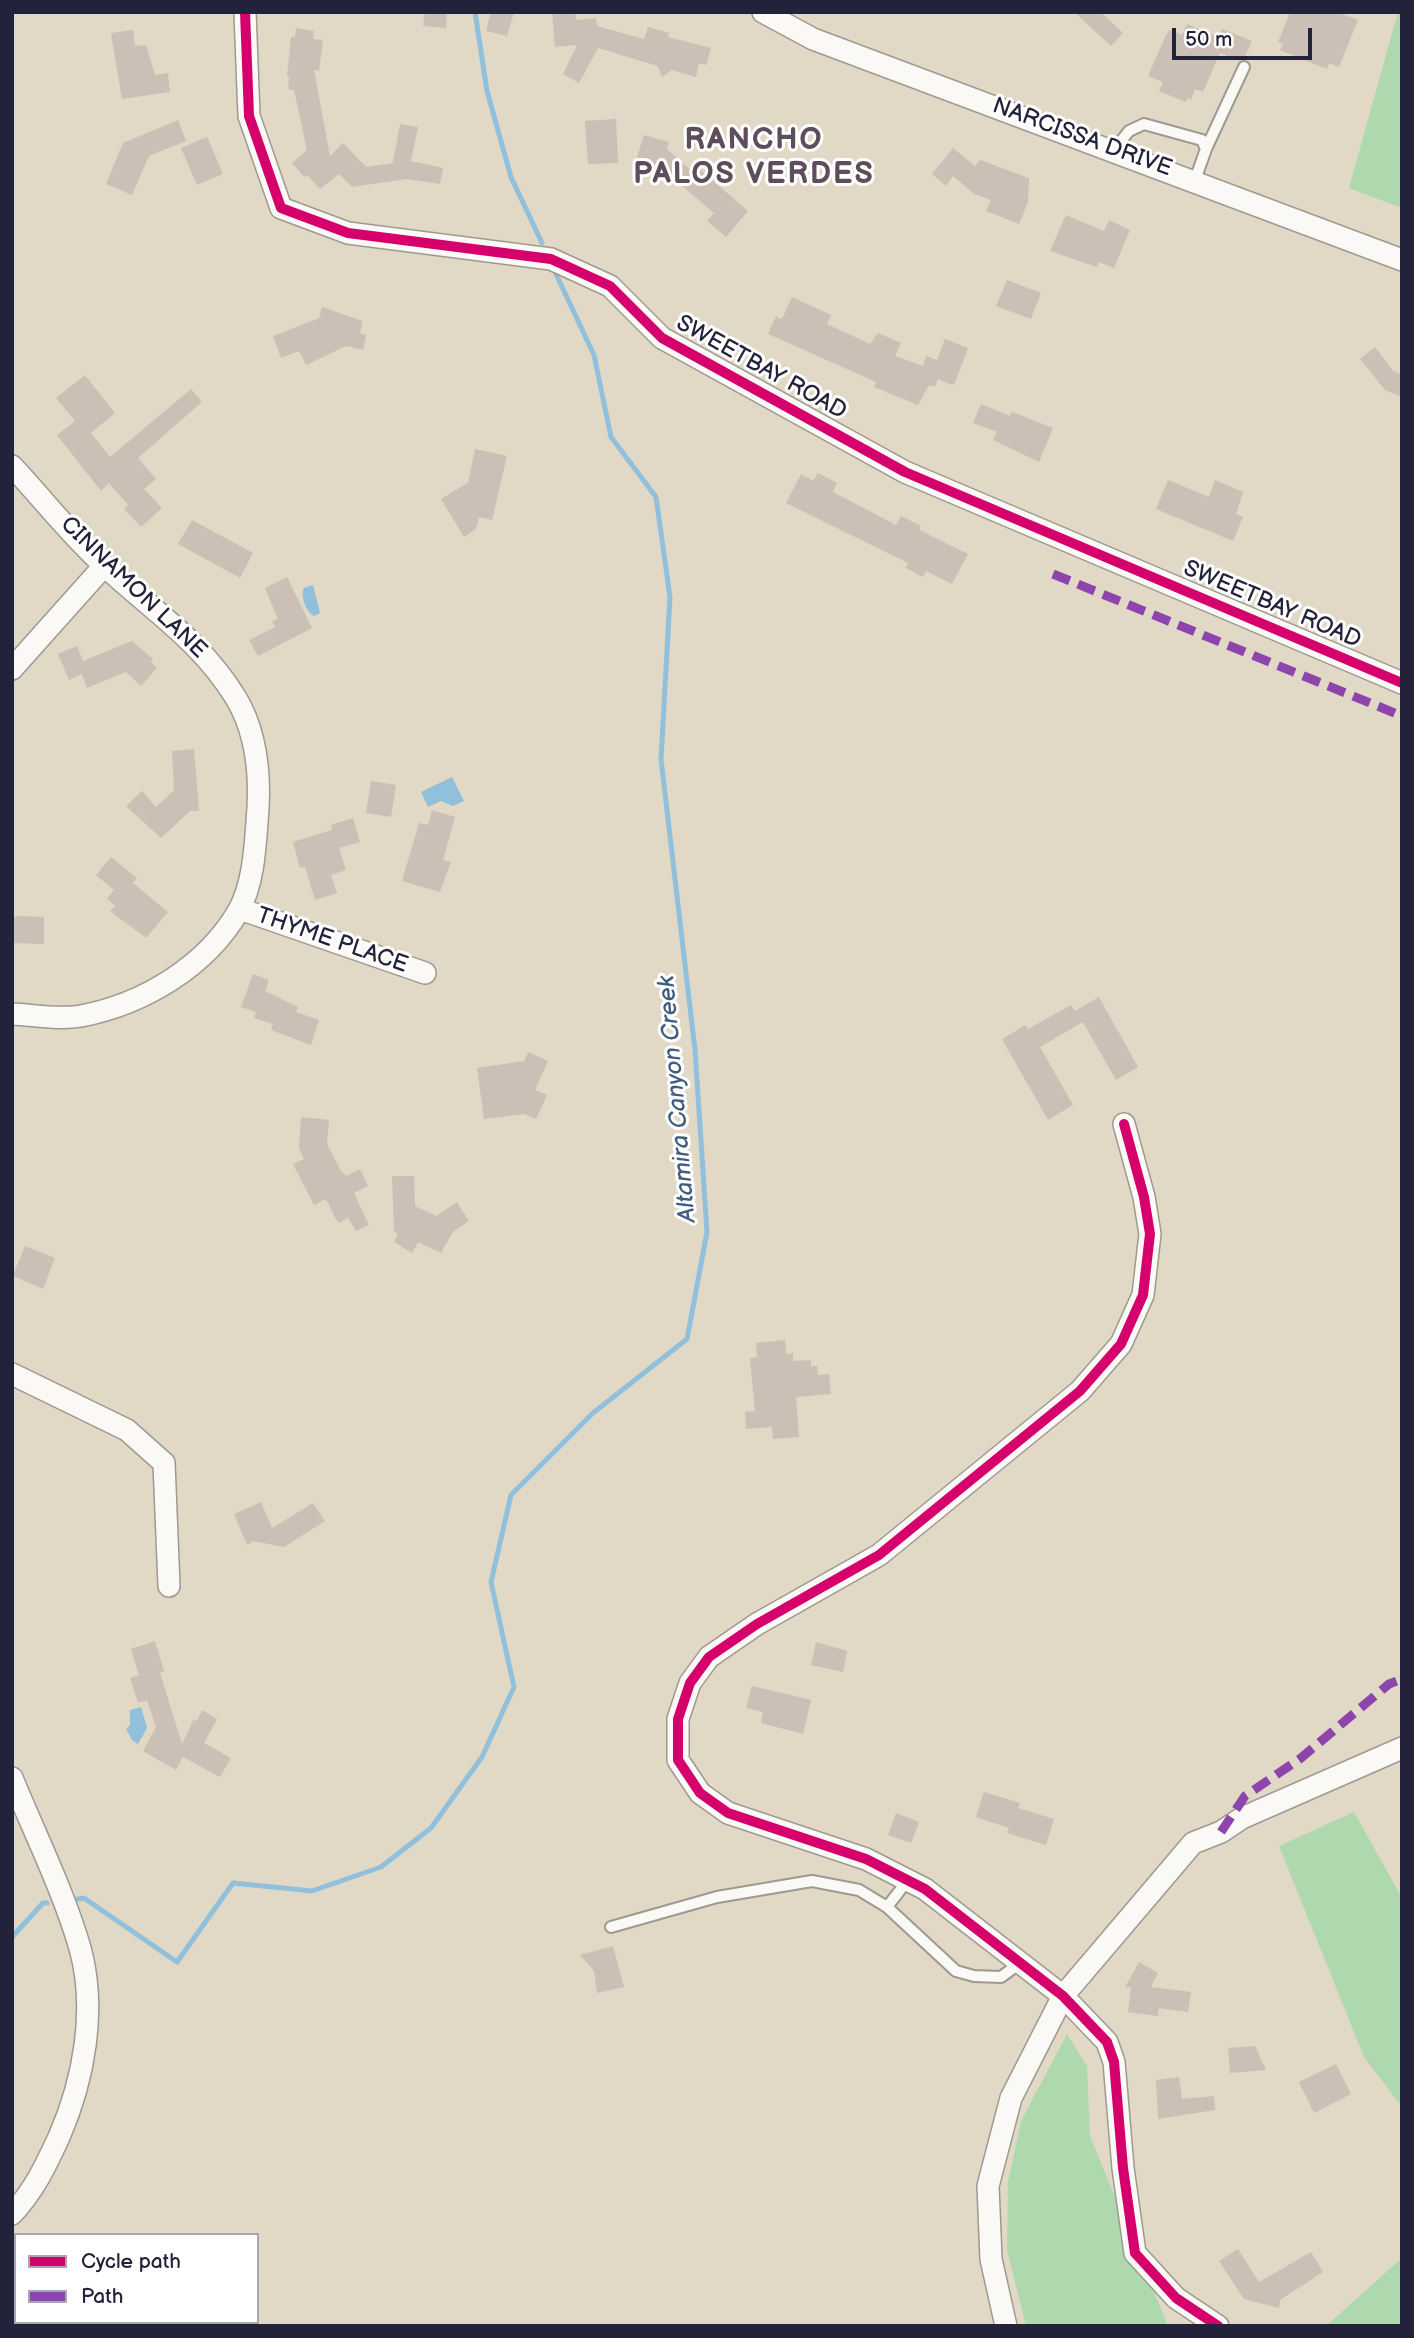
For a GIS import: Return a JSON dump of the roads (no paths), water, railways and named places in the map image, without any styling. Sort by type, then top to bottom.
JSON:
[{"type":"street","name":"SWEETBAY ROAD","points":[[245,12],[249,116],[281,208],[348,233],[551,259],[610,286],[662,338],[905,472],[1402,683]]},
{"type":"street","name":"NARCISSA DRIVE","points":[[764,12],[813,39],[1195,180],[1402,260]]},
{"type":"street","name":"CINNAMON LANE","points":[[12,466],[104,566],[191,638],[236,699],[257,752],[259,803],[254,861],[240,909],[209,950],[167,984],[128,1003],[78,1016],[12,1014]]},
{"type":"street","points":[[12,669],[104,566]]},
{"type":"street","name":"THYME PLACE","points":[[240,909],[425,973]]},
{"type":"street","points":[[1124,1124],[1144,1197],[1150,1234],[1143,1295],[1121,1344],[1080,1391],[876,1557],[757,1624],[709,1657],[690,1683],[678,1718],[678,1760],[700,1793],[728,1813],[830,1845],[925,1889],[1063,1996],[1107,2042],[1114,2063],[1123,2168],[1135,2253],[1176,2298],[1218,2326]]},
{"type":"street","points":[[12,1374],[127,1430],[164,1464],[169,1586]]},
{"type":"street","points":[[1006,2326],[991,2259],[988,2186],[1011,2098],[1063,1996],[1193,1843],[1222,1832],[1242,1818],[1402,1748]]},
{"type":"street","points":[[12,1779],[81,1950],[87,2004],[84,2061],[69,2114],[31,2195],[12,2214]]},
{"type":"lane","points":[[1195,180],[1206,149],[1244,67]]},
{"type":"lane","points":[[1114,150],[1129,131],[1144,124],[1202,140],[1206,149]]},
{"type":"lane","points":[[887,1907],[908,1880]]},
{"type":"lane","points":[[611,1927],[717,1897],[812,1881],[859,1890],[887,1907],[956,1971],[988,1978],[1001,1977],[1020,1964]]},
{"type":"water","points":[[313,585],[320,613],[314,616],[303,599],[304,588]]},
{"type":"water","points":[[452,777],[464,801],[453,806],[441,801],[428,807],[421,792]]},
{"type":"water","points":[[141,1707],[147,1728],[138,1744],[132,1740],[126,1729],[130,1725],[130,1710]]},
{"type":"waterway","name":"Altamira Canyon Creek","points":[[475,12],[487,91],[511,177],[542,243]]},
{"type":"waterway","name":"Altamira Canyon Creek","points":[[78,1899],[84,1898],[177,1962],[233,1883],[312,1891],[381,1867],[431,1828],[482,1757],[514,1687],[491,1582],[511,1495],[593,1413],[687,1339],[707,1232],[695,1050],[661,759],[670,597],[656,497],[611,437],[594,355],[556,274]]},
{"type":"waterway","name":"Altamira Canyon Creek","points":[[12,1937],[43,1903],[47,1903]]},
{"type":"district","name":"RANCHO PALOS VERDES","points":[[754,158]]}]
